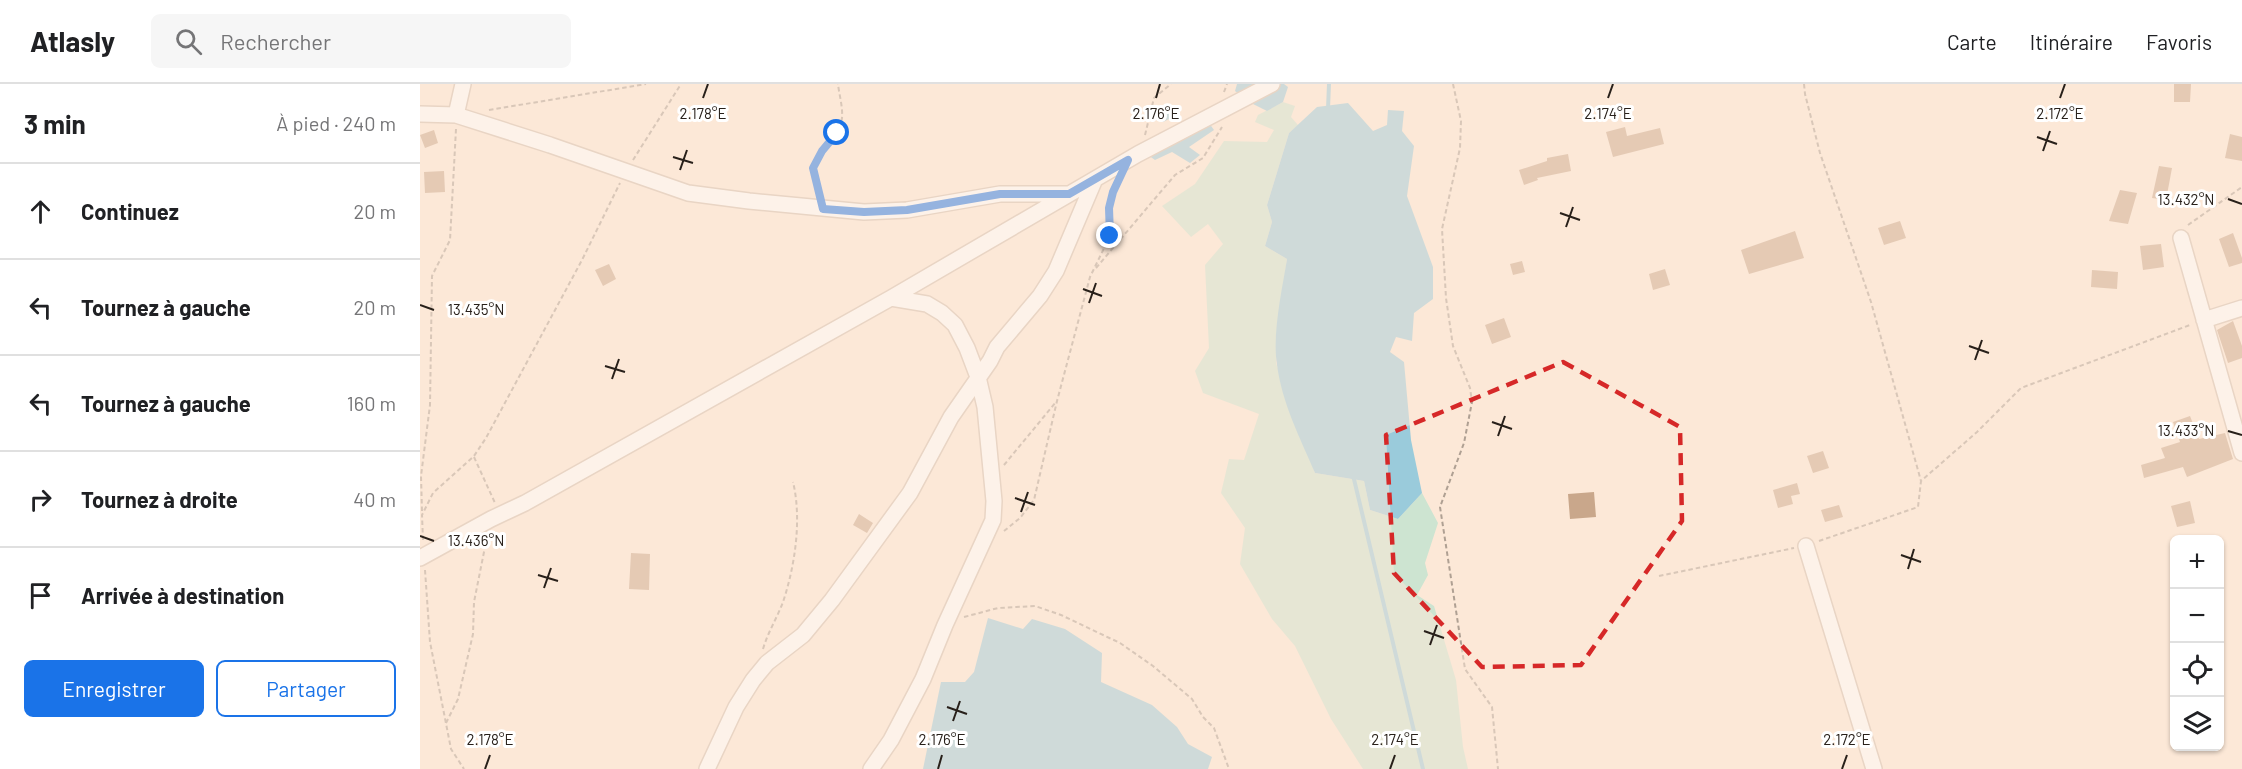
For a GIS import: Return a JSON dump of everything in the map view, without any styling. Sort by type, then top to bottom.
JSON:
[{"type":"street","points":[[456,115],[463,84]]},
{"type":"street","points":[[422,557],[490,519],[525,503],[891,298],[1138,154],[1272,84]]},
{"type":"street","points":[[420,114],[456,115],[550,144],[688,193],[864,212],[907,210],[1000,194],[1069,194]]},
{"type":"street","points":[[707,769],[736,707],[753,680],[767,663],[803,634],[832,600],[910,493],[951,417],[997,347],[1040,296],[1056,271],[1095,179]]},
{"type":"street","points":[[2181,238],[2242,453]]},
{"type":"street","points":[[871,769],[891,740],[923,679],[993,520],[994,501],[985,407],[978,377],[959,333],[942,313],[927,304],[891,298]]},
{"type":"street","points":[[2204,320],[2242,308]]},
{"type":"street","points":[[1806,546],[1874,769]]},
{"type":"path","points":[[489,110],[646,84]]},
{"type":"path","points":[[422,515],[433,493],[474,456],[582,260],[626,171],[681,84]]},
{"type":"path","points":[[823,209],[813,168],[822,151],[837,133],[842,117],[838,84]]},
{"type":"path","points":[[1138,154],[1154,98],[1171,84]]},
{"type":"path","points":[[1453,84],[1461,121],[1460,148],[1442,229],[1446,298],[1453,346],[1470,388],[1472,402],[1464,443],[1440,507],[1465,669],[1492,707],[1498,769]]},
{"type":"path","points":[[1659,576],[1806,546],[1917,507],[1921,481],[1871,302],[1820,153],[1804,84]]},
{"type":"path","points":[[1092,273],[1175,175],[1194,165],[1209,150],[1235,103]]},
{"type":"path","points":[[456,115],[450,240],[432,276],[430,405],[420,476],[422,557],[430,642],[451,749],[464,769]]},
{"type":"path","points":[[1002,533],[1020,518],[1034,500],[1057,401],[1092,273],[1110,236],[1109,208],[1118,181]]},
{"type":"path","points":[[2181,238],[2186,226],[2242,187]]},
{"type":"path","points":[[1921,481],[1977,432],[2021,388],[2204,320]]},
{"type":"path","points":[[993,485],[998,472],[1057,401]]},
{"type":"path","points":[[446,723],[458,699],[471,644],[474,602],[490,519],[496,500],[474,456]]},
{"type":"path","points":[[753,680],[787,584],[796,538],[798,510],[793,482]]},
{"type":"path","points":[[945,625],[966,616],[998,608],[1035,606],[1061,615],[1111,639],[1153,666],[1192,699],[1203,717],[1214,728],[1229,769]]},
{"type":"highlighted area","points":[[1563,362],[1680,427],[1682,521],[1581,665],[1482,667],[1394,573],[1386,435]]},
{"type":"green space","points":[[1283,102],[1295,106],[1291,117],[1298,125],[1289,133],[1267,205],[1272,222],[1265,246],[1287,259],[1278,323],[1276,363],[1315,473],[1364,481],[1370,510],[1398,519],[1422,493],[1438,523],[1425,563],[1428,575],[1417,595],[1434,606],[1456,680],[1463,747],[1468,769],[1363,769],[1331,719],[1295,646],[1272,619],[1240,564],[1245,528],[1221,493],[1229,459],[1244,460],[1259,414],[1203,393],[1195,371],[1209,348],[1205,265],[1223,244],[1208,224],[1191,237],[1162,206],[1195,184],[1224,141],[1267,142],[1274,130],[1255,122],[1258,115]]},
{"type":"water","points":[[1237,84],[1284,84],[1288,87],[1283,102],[1267,111],[1235,91]]},
{"type":"water","points":[[1348,103],[1373,131],[1387,125],[1388,110],[1404,111],[1402,131],[1414,146],[1407,196],[1433,267],[1433,299],[1414,313],[1412,341],[1396,337],[1390,352],[1404,362],[1411,440],[1422,493],[1398,519],[1370,510],[1364,481],[1315,473],[1287,407],[1277,365],[1277,326],[1287,259],[1265,246],[1272,222],[1267,205],[1289,133],[1317,107]]},
{"type":"water","points":[[1167,105],[1173,117],[1163,122],[1156,113],[1159,107]]},
{"type":"water","points":[[1209,123],[1214,130],[1189,147],[1200,155],[1190,163],[1172,152],[1155,160],[1148,155]]},
{"type":"water","points":[[988,618],[1023,629],[1032,619],[1065,629],[1102,653],[1101,682],[1152,705],[1177,727],[1188,744],[1212,757],[1208,769],[923,769],[941,682],[965,682],[974,672]]},
{"type":"building","points":[[2174,84],[2191,84],[2190,102],[2174,102]]},
{"type":"building","points":[[1625,127],[1627,136],[1660,128],[1664,144],[1613,157],[1606,132]]},
{"type":"building","points":[[434,130],[438,143],[425,148],[420,135]]},
{"type":"building","points":[[2230,134],[2242,137],[2242,161],[2225,158]]},
{"type":"building","points":[[1568,154],[1571,171],[1537,178],[1538,180],[1524,185],[1519,170],[1547,161],[1547,158]]},
{"type":"building","points":[[2159,166],[2172,168],[2166,200],[2152,198]]},
{"type":"building","points":[[444,171],[445,192],[425,193],[424,172]]},
{"type":"building","points":[[2120,190],[2137,193],[2128,224],[2109,221]]},
{"type":"building","points":[[1900,221],[1906,238],[1884,245],[1878,228]]},
{"type":"building","points":[[1795,231],[1804,258],[1749,274],[1741,250]]},
{"type":"building","points":[[2233,233],[2242,263],[2229,267],[2219,239]]},
{"type":"building","points":[[2161,244],[2164,267],[2143,270],[2140,246]]},
{"type":"building","points":[[1522,261],[1525,272],[1513,275],[1510,264]]},
{"type":"building","points":[[609,264],[616,279],[603,286],[595,270]]},
{"type":"building","points":[[1665,269],[1670,285],[1653,290],[1649,274]]},
{"type":"building","points":[[2092,270],[2118,272],[2117,289],[2091,287]]},
{"type":"building","points":[[1504,318],[1511,337],[1492,344],[1485,325]]},
{"type":"building","points":[[2233,321],[2242,346],[2242,358],[2228,363],[2217,330]]},
{"type":"building","points":[[2190,416],[2199,439],[2225,433],[2233,459],[2187,477],[2183,467],[2144,478],[2141,465],[2165,458],[2161,448],[2180,442],[2173,422]]},
{"type":"building","points":[[1823,451],[1829,468],[1813,473],[1807,456]]},
{"type":"building","points":[[1797,483],[1800,494],[1791,496],[1793,504],[1778,508],[1773,490]]},
{"type":"building","points":[[1594,492],[1596,517],[1570,519],[1568,494]]},
{"type":"building","points":[[2190,501],[2195,523],[2177,527],[2171,506]]},
{"type":"building","points":[[1839,505],[1843,517],[1825,522],[1821,510]]},
{"type":"building","points":[[859,514],[873,523],[867,533],[853,525]]},
{"type":"building","points":[[631,553],[650,554],[649,590],[629,589]]},
{"type":"waterway","points":[[1328,109],[1329,84]]},
{"type":"waterway","points":[[1353,475],[1423,769]]},
{"type":"route","points":[[837,133],[822,151],[813,168],[823,209],[864,212],[907,210],[1000,194],[1069,194],[1128,160],[1113,192],[1109,208],[1110,236]]}]
